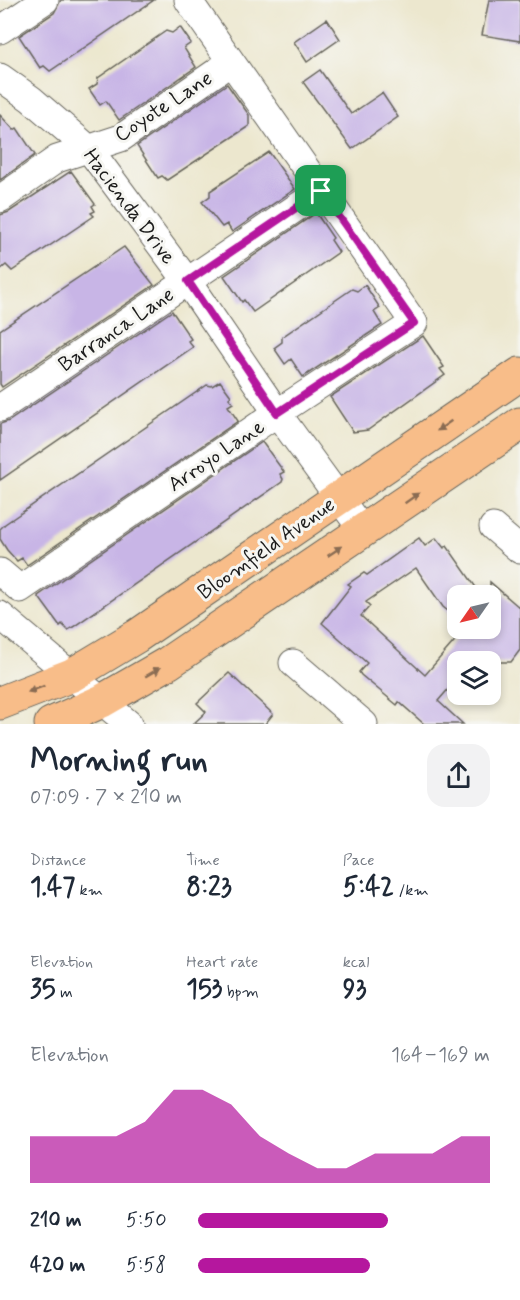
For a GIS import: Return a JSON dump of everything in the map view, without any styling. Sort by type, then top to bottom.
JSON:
[{"type":"main road","name":"Bloomfield Avenue","points":[[0,703],[72,675],[213,585],[520,374]]},
{"type":"main road","points":[[492,392],[517,426]]},
{"type":"main road","name":"Bloomfield Avenue","points":[[51,724],[102,701],[168,663],[517,426]]},
{"type":"street","points":[[0,30],[45,0]]},
{"type":"street","points":[[188,0],[321,191]]},
{"type":"street","name":"Coyote Lane","points":[[0,199],[57,159],[121,138],[231,62]]},
{"type":"street","name":"Hacienda Drive","points":[[0,77],[31,99],[89,149],[188,281],[277,413],[341,497],[363,531]]},
{"type":"street","name":"Barranca Lane","points":[[0,408],[321,191]]},
{"type":"street","name":"Arroyo Lane","points":[[0,572],[20,589],[277,413],[414,323],[321,191]]},
{"type":"street","points":[[492,527],[520,550]]},
{"type":"street","points":[[0,615],[129,724]]},
{"type":"street","points":[[293,663],[364,724]]},
{"type":"building","points":[[61,0],[154,0],[50,71],[44,66],[40,68],[19,36],[54,13]]},
{"type":"building","points":[[489,0],[520,0],[520,41],[482,35]]},
{"type":"building","points":[[327,19],[340,39],[307,62],[294,42]]},
{"type":"building","points":[[180,27],[191,43],[184,48],[196,67],[119,120],[106,101],[100,105],[89,89],[97,84],[98,78],[166,31],[172,33]]},
{"type":"building","points":[[320,70],[351,114],[382,93],[398,117],[352,149],[303,82]]},
{"type":"building","points":[[227,84],[249,115],[249,126],[167,180],[162,176],[158,178],[137,146]]},
{"type":"building","points":[[0,115],[14,130],[17,128],[35,155],[0,180]]},
{"type":"building","points":[[269,152],[295,189],[232,232],[227,224],[222,227],[202,202],[210,196],[210,191]]},
{"type":"building","points":[[71,171],[95,204],[92,206],[95,211],[91,213],[94,216],[12,271],[6,265],[0,270],[0,215],[9,212]]},
{"type":"building","points":[[316,213],[333,238],[331,240],[339,252],[253,312],[244,300],[242,302],[224,276]]},
{"type":"building","points":[[124,247],[154,285],[2,387],[0,384],[0,330]]},
{"type":"building","points":[[365,285],[380,308],[374,312],[382,325],[303,377],[291,359],[285,364],[274,348],[282,342],[282,337],[352,289],[357,291]]},
{"type":"building","points":[[172,311],[191,339],[188,341],[193,347],[0,480],[0,424],[9,421]]},
{"type":"building","points":[[423,336],[444,367],[440,369],[445,375],[368,430],[353,432],[330,397]]},
{"type":"building","points":[[220,381],[231,396],[229,398],[233,403],[228,406],[238,421],[27,565],[22,558],[17,561],[7,550],[0,539],[0,529],[5,524],[207,385],[212,386]]},
{"type":"building","points":[[262,442],[284,472],[280,474],[282,482],[73,627],[68,630],[62,624],[60,626],[38,596]]},
{"type":"building","points":[[419,538],[425,546],[436,538],[444,548],[447,546],[474,585],[447,585],[447,610],[416,568],[366,602],[370,606],[361,616],[425,675],[456,639],[501,639],[501,592],[520,608],[520,650],[511,662],[501,662],[501,651],[447,651],[447,691],[438,701],[463,724],[424,724],[399,702],[397,705],[361,675],[359,672],[367,663],[322,623],[351,586],[348,584],[364,573],[367,575]]},
{"type":"building","points":[[229,673],[273,714],[265,724],[193,724],[206,712],[197,703]]},
{"type":"route","points":[[321,191],[414,323],[277,413],[188,281],[321,191]]}]
